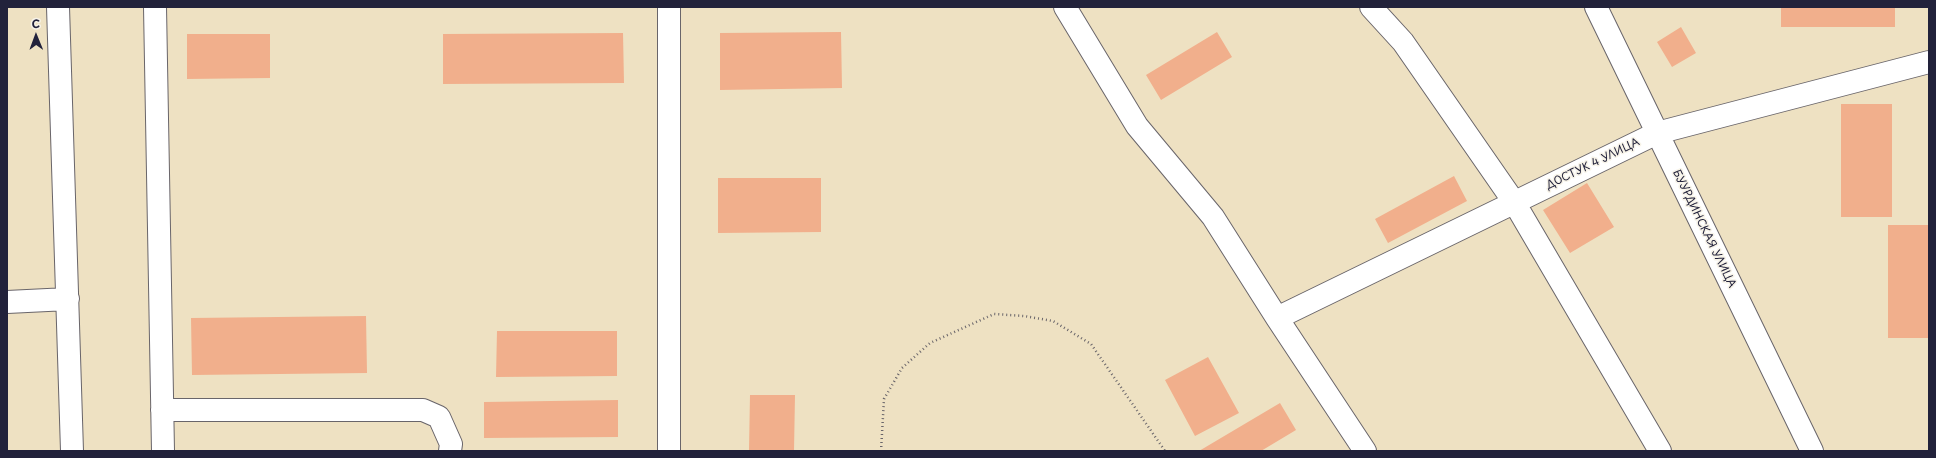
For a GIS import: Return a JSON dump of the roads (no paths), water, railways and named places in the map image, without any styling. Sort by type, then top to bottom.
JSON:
[{"type":"street","points":[[58,7],[72,451]]},
{"type":"street","points":[[155,7],[163,451]]},
{"type":"street","points":[[669,7],[669,451]]},
{"type":"street","points":[[1065,7],[1137,126],[1214,217],[1277,318],[1366,451]]},
{"type":"street","points":[[1371,7],[1402,42],[1514,202],[1660,451]]},
{"type":"street","name":"БУУРДИНСКАЯ УЛИЦА","points":[[1596,7],[1812,451]]},
{"type":"street","name":"ДОСТУК 4 УЛИЦА","points":[[1277,318],[1657,133],[1929,62]]},
{"type":"street","points":[[7,302],[68,299]]},
{"type":"street","points":[[162,410],[423,410],[439,417],[450,444],[450,451]]}]
